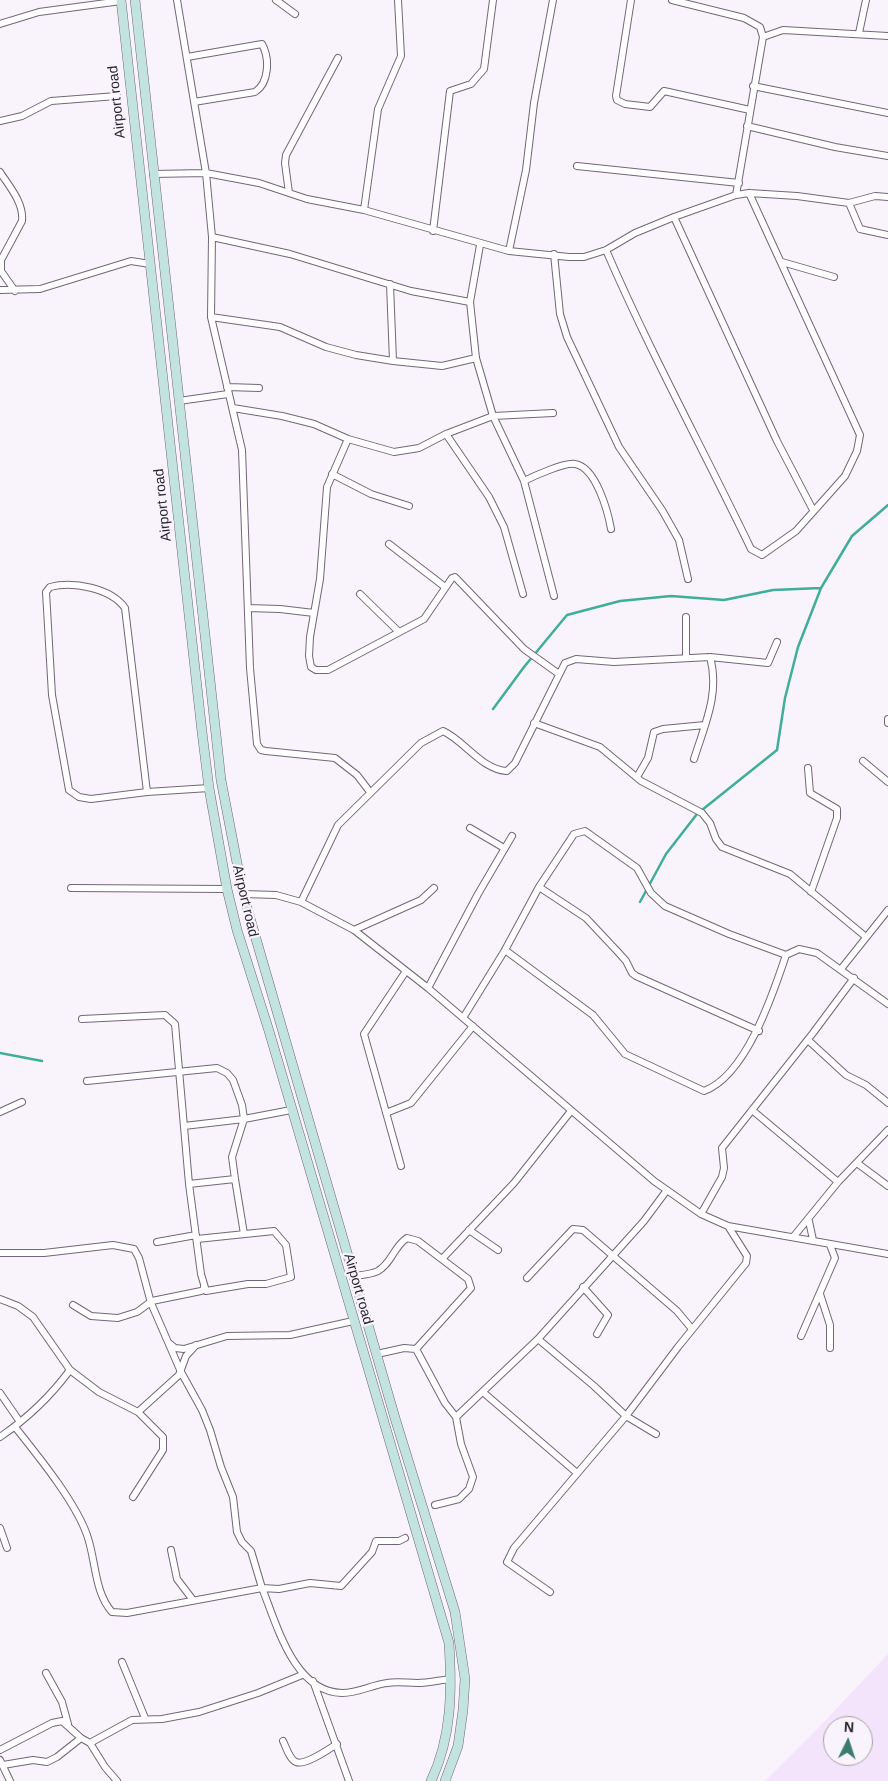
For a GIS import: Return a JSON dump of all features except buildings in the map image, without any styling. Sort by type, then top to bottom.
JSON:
[{"type":"main road","name":"Airport road","points":[[121,0],[209,788],[227,889],[237,930],[269,1031],[449,1643],[452,1698],[445,1743],[431,1781]]},
{"type":"main road","name":"Airport road","points":[[135,0],[221,780],[243,894],[388,1395],[455,1612],[461,1639],[465,1679],[458,1746],[445,1781]]},
{"type":"main road","points":[[128,68],[141,67]]},
{"type":"main road","points":[[184,566],[196,564]]},
{"type":"main road","points":[[269,1031],[282,1028]]},
{"type":"main road","points":[[376,1399],[388,1395]]},
{"type":"street","points":[[0,24],[38,12],[121,0]]},
{"type":"street","points":[[177,0],[194,102],[203,141],[212,237],[211,317],[242,450],[253,704],[259,748],[266,751],[335,758],[357,775],[370,792]]},
{"type":"street","points":[[276,0],[295,14]]},
{"type":"street","points":[[364,210],[378,109],[401,56],[398,0]]},
{"type":"street","points":[[432,231],[450,90],[471,84],[484,69],[493,0]]},
{"type":"street","points":[[509,251],[526,170],[534,103],[553,0]]},
{"type":"street","points":[[631,0],[616,96],[618,100],[625,104],[650,107],[664,91],[750,110]]},
{"type":"street","points":[[674,0],[744,18],[760,27],[763,37],[753,86],[736,195]]},
{"type":"street","points":[[859,33],[866,0]]},
{"type":"street","points":[[763,37],[783,30],[888,36]]},
{"type":"street","points":[[187,57],[262,44],[265,50],[266,78],[262,88],[255,92],[194,102]]},
{"type":"street","points":[[289,193],[285,163],[286,155],[338,58]]},
{"type":"street","points":[[753,86],[888,113]]},
{"type":"street","points":[[0,121],[22,116],[50,101],[117,96]]},
{"type":"street","points":[[748,126],[835,147],[888,156]]},
{"type":"street","points":[[577,166],[739,183]]},
{"type":"street","points":[[0,172],[19,203],[22,214],[22,221],[1,260],[2,271],[15,291]]},
{"type":"street","points":[[153,174],[206,173],[259,183],[289,193],[364,210],[480,245],[509,251],[584,257],[606,250],[635,234],[674,217],[736,195],[749,193],[797,196],[849,203],[875,196],[888,197]]},
{"type":"street","points":[[606,250],[632,311],[707,455],[750,549],[762,555],[796,531],[845,476],[857,451],[860,435],[749,193]]},
{"type":"street","points":[[849,203],[860,228],[888,235]]},
{"type":"street","points":[[674,217],[769,424],[814,510]]},
{"type":"street","points":[[212,237],[290,254],[390,284],[470,302]]},
{"type":"street","points":[[480,245],[470,302],[476,358],[493,416],[524,481],[554,596]]},
{"type":"street","points":[[554,254],[560,314],[567,338],[619,447],[662,510],[679,540],[688,579]]},
{"type":"street","points":[[0,290],[40,289],[131,261],[150,264]]},
{"type":"street","points":[[782,262],[834,277]]},
{"type":"street","points":[[390,284],[393,361]]},
{"type":"street","points":[[211,317],[280,327],[326,347],[356,355],[393,361],[442,366],[476,358]]},
{"type":"street","points":[[179,400],[228,390],[259,388]]},
{"type":"street","points":[[233,408],[282,416],[314,424],[348,439],[394,452],[419,448],[446,434],[493,416],[553,413]]},
{"type":"street","points":[[446,434],[489,497],[504,527],[523,594]]},
{"type":"street","points":[[348,439],[327,487],[324,506],[320,579],[309,656],[311,667],[316,670],[328,670],[424,619],[452,578],[455,578],[524,649],[559,674]]},
{"type":"street","points":[[524,481],[573,463],[581,466],[601,492],[611,529]]},
{"type":"street","points":[[332,474],[371,494],[409,506]]},
{"type":"street","points":[[389,544],[445,588]]},
{"type":"street","points":[[148,792],[125,608],[119,599],[103,591],[75,585],[60,585],[50,588],[46,592],[52,695],[69,790],[79,797],[91,799],[148,792],[209,788]]},
{"type":"street","points":[[360,594],[399,632]]},
{"type":"street","points":[[248,608],[314,613]]},
{"type":"street","points":[[686,617],[686,658]]},
{"type":"street","points":[[301,902],[338,825],[421,743],[443,731],[452,735],[492,767],[507,771],[514,763],[565,662],[576,659],[614,662],[710,657],[768,663],[771,660],[777,642]]},
{"type":"street","points":[[694,759],[715,689],[714,670],[710,657]]},
{"type":"street","points":[[534,722],[600,747],[637,777],[702,813],[710,823],[716,839],[722,848],[790,874],[866,937]]},
{"type":"street","points":[[637,777],[648,758],[654,732],[663,729],[705,725]]},
{"type":"street","points":[[863,762],[888,782]]},
{"type":"street","points":[[808,768],[810,794],[837,809],[837,818],[811,892]]},
{"type":"street","points":[[470,828],[504,848]]},
{"type":"street","points":[[464,1018],[505,950],[539,887],[574,834],[585,831],[637,868],[651,893],[665,906],[729,934],[786,955],[799,949],[810,951],[841,969],[888,1004]]},
{"type":"street","points":[[428,988],[512,836]]},
{"type":"street","points":[[539,887],[586,918],[626,961],[632,973],[636,976],[759,1031]]},
{"type":"street","points":[[71,888],[227,889]]},
{"type":"street","points":[[354,930],[421,900],[434,888]]},
{"type":"street","points":[[243,894],[276,895],[301,902],[354,930],[428,988],[667,1190],[701,1214],[728,1226],[794,1236],[830,1245],[888,1254]]},
{"type":"street","points":[[841,969],[888,910]]},
{"type":"street","points":[[505,950],[593,1015],[626,1054],[704,1091],[720,1084],[759,1031],[786,955]]},
{"type":"street","points":[[401,1166],[364,1034],[406,971]]},
{"type":"street","points":[[701,1214],[722,1178],[724,1168],[722,1148],[808,1040],[854,978]]},
{"type":"street","points":[[82,1019],[165,1015],[175,1024],[189,1184],[197,1237],[204,1285],[206,1291],[248,1284],[266,1284],[291,1277],[286,1245],[274,1231],[197,1237],[156,1242]]},
{"type":"street","points":[[386,1113],[411,1103],[473,1026]]},
{"type":"street","points":[[808,1040],[846,1075],[866,1085],[888,1103]]},
{"type":"street","points":[[87,1081],[217,1068],[227,1073],[233,1080],[244,1119],[232,1157],[244,1234]]},
{"type":"street","points":[[0,1112],[22,1102]]},
{"type":"street","points":[[184,1126],[244,1119],[291,1110]]},
{"type":"street","points":[[752,1110],[838,1182]]},
{"type":"street","points":[[442,1259],[514,1183],[572,1111]]},
{"type":"street","points":[[794,1236],[809,1221],[838,1182],[888,1130]]},
{"type":"street","points":[[857,1163],[888,1186]]},
{"type":"street","points":[[189,1184],[235,1179]]},
{"type":"street","points":[[456,1417],[484,1393],[538,1339],[613,1256],[667,1190]]},
{"type":"street","points":[[809,1221],[814,1240]]},
{"type":"street","points":[[550,1592],[506,1562],[514,1548],[626,1416],[747,1260],[728,1226]]},
{"type":"street","points":[[527,1278],[573,1229],[577,1228],[583,1230],[677,1311],[692,1329]]},
{"type":"street","points":[[469,1230],[498,1250]]},
{"type":"street","points":[[355,1276],[378,1271],[388,1262],[399,1242],[407,1238],[418,1241],[468,1279],[471,1288],[416,1349]]},
{"type":"street","points":[[801,1336],[834,1258],[830,1245]]},
{"type":"street","points":[[0,1252],[44,1253],[96,1246],[124,1246],[134,1249],[139,1258],[152,1301],[181,1372],[202,1410],[210,1430],[221,1467],[233,1497],[237,1532],[242,1542],[252,1551],[262,1588],[284,1644],[302,1675],[326,1690],[341,1693],[360,1692],[386,1683],[418,1683],[451,1679]]},
{"type":"street","points":[[73,1305],[91,1316],[118,1318],[132,1314],[152,1301],[201,1291],[204,1289],[204,1285]]},
{"type":"street","points":[[583,1288],[608,1315],[597,1334]]},
{"type":"street","points":[[820,1294],[830,1324],[830,1348]]},
{"type":"street","points":[[0,1299],[18,1306],[32,1317],[70,1370],[99,1392],[138,1412],[163,1437],[165,1443],[153,1469],[133,1497]]},
{"type":"street","points":[[169,1343],[175,1348],[184,1349],[199,1343],[235,1335],[290,1335],[353,1321]]},
{"type":"street","points":[[538,1339],[594,1386],[626,1416],[656,1434]]},
{"type":"street","points":[[138,1412],[181,1372],[186,1356],[199,1343]]},
{"type":"street","points":[[377,1354],[404,1348],[416,1349]]},
{"type":"street","points":[[416,1349],[445,1403],[456,1417],[461,1444],[472,1477],[469,1489],[459,1499],[434,1505]]},
{"type":"street","points":[[0,1437],[18,1425],[53,1393],[70,1370]]},
{"type":"street","points":[[0,1393],[18,1425],[80,1520],[87,1536],[97,1578],[112,1612],[127,1613],[262,1588],[279,1589],[310,1583],[341,1586],[372,1552],[376,1541],[399,1541],[405,1538]]},
{"type":"street","points":[[484,1393],[577,1473]]},
{"type":"street","points":[[0,1528],[8,1548]]},
{"type":"street","points":[[171,1550],[177,1580],[193,1600]]},
{"type":"street","points":[[122,1662],[145,1718]]},
{"type":"street","points":[[46,1674],[62,1702],[68,1724]]},
{"type":"street","points":[[90,1743],[113,1728],[132,1720],[145,1718],[162,1719],[199,1712],[258,1693],[302,1675]]},
{"type":"street","points":[[313,1681],[349,1781]]},
{"type":"street","points":[[0,1750],[52,1723],[62,1721],[68,1724],[81,1738],[90,1743],[105,1767],[117,1781]]},
{"type":"street","points":[[10,1781],[1,1762],[33,1760],[47,1762],[57,1758],[81,1738]]},
{"type":"street","points":[[283,1741],[293,1760],[300,1762],[311,1760],[337,1744]]},
{"type":"shaded area","points":[[888,1654],[888,1781],[765,1781],[823,1723],[823,1766],[873,1766],[873,1716],[829,1716]]},
{"type":"waterway","points":[[640,902],[666,854],[697,814],[777,750],[785,698],[798,647],[821,588],[852,536],[888,505]]},
{"type":"waterway","points":[[493,709],[524,667],[567,615],[620,601],[671,596],[724,600],[773,590],[821,588]]},
{"type":"waterway","points":[[0,1053],[42,1061]]}]
